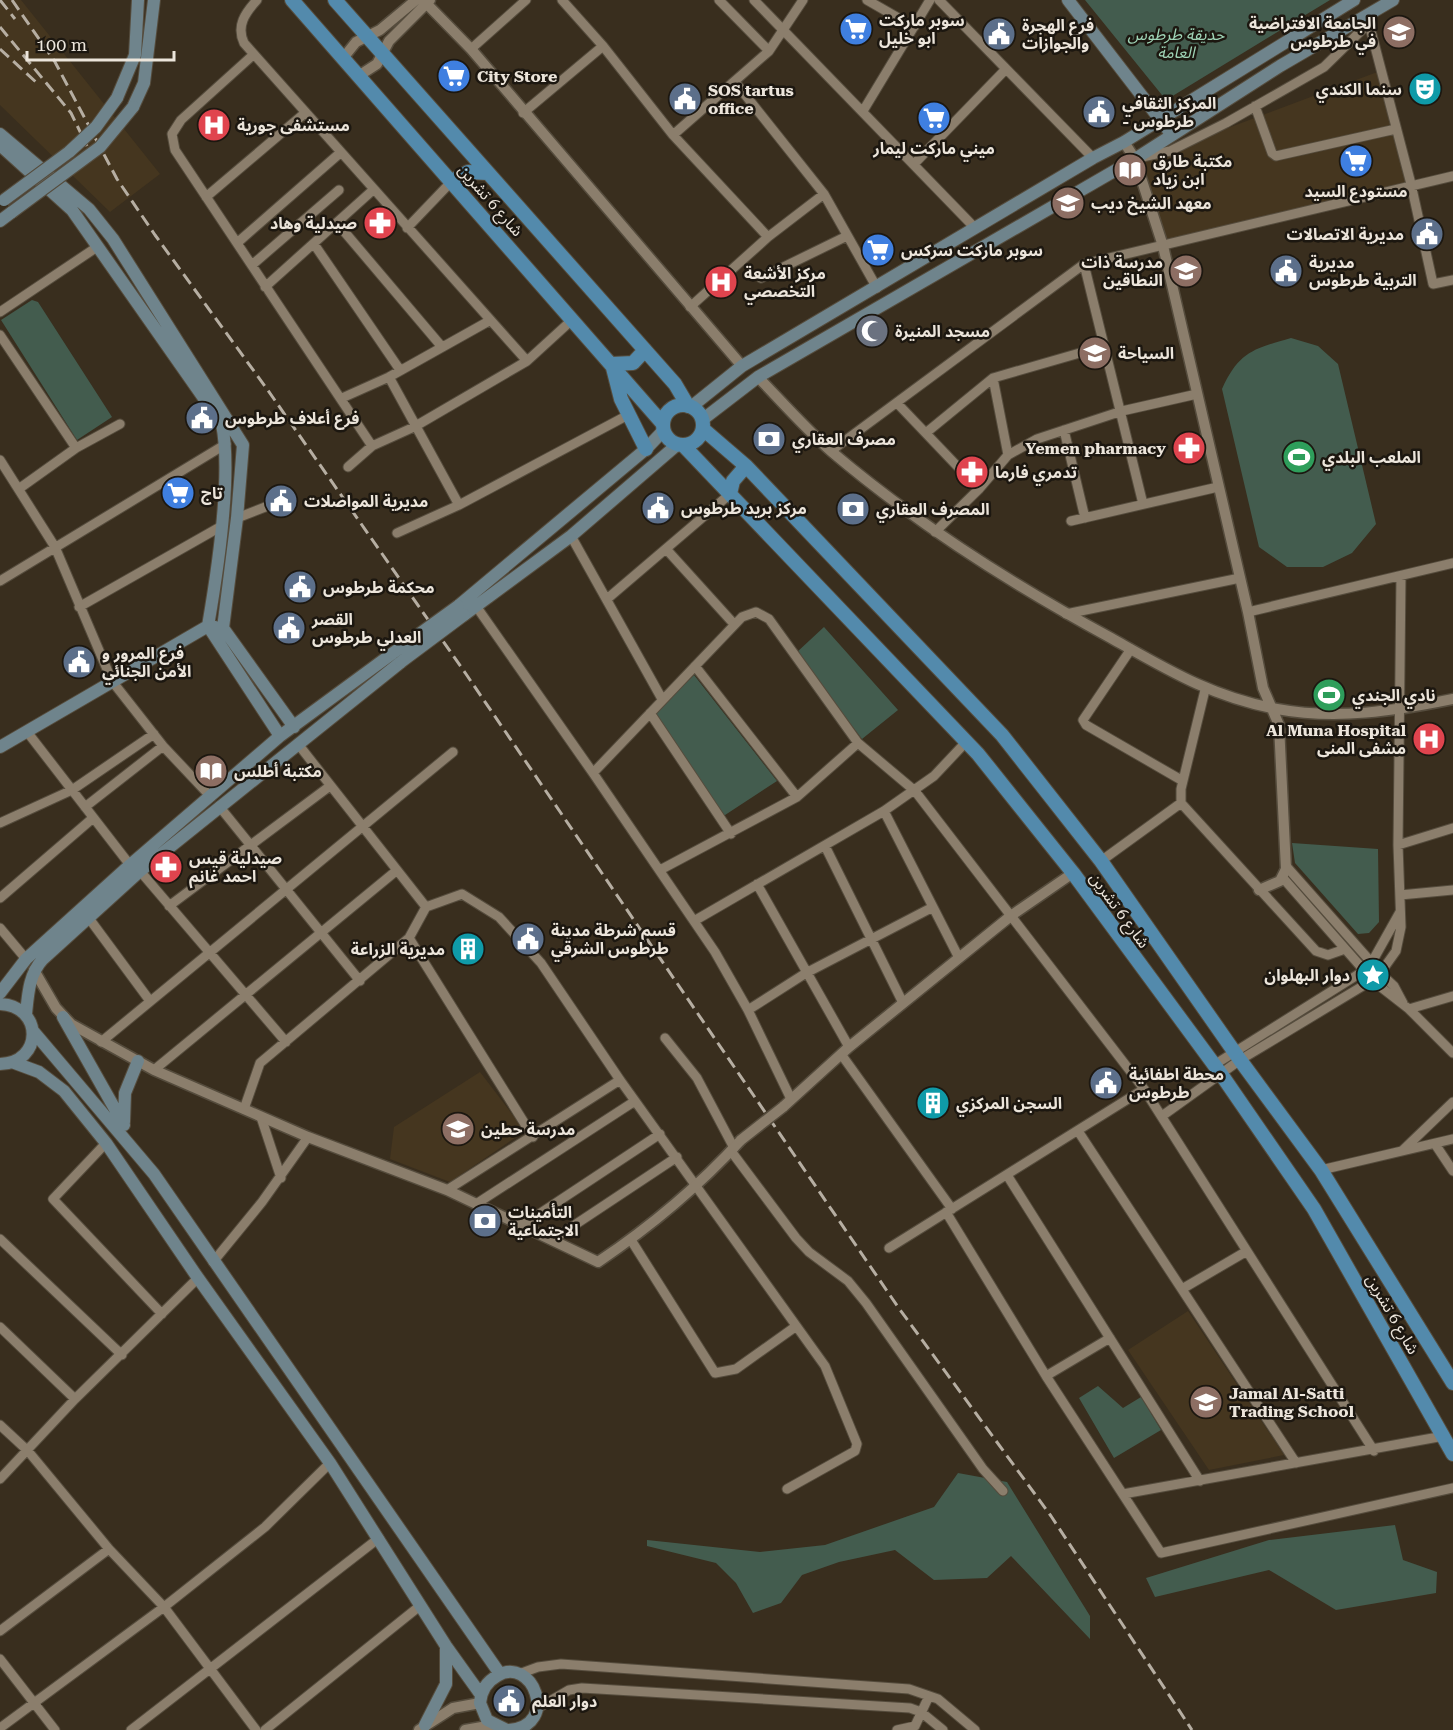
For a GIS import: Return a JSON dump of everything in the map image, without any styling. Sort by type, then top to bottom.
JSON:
[{"type":"main road","points":[[2,201],[69,152],[96,128],[117,98],[135,55],[138,0]]},
{"type":"main road","points":[[0,221],[100,147],[133,107],[144,83],[154,0]]},
{"type":"main road","name":"شارع 6 تشرين","points":[[292,0],[573,319],[663,427]]},
{"type":"main road","name":"شارع 6 تشرين","points":[[335,0],[675,384],[689,407]]},
{"type":"main road","points":[[1068,0],[1172,135]]},
{"type":"main road","points":[[215,802],[280,736],[397,658],[461,610],[646,449],[663,427],[671,410],[689,407],[742,366],[1093,158],[1124,142],[1354,0]]},
{"type":"main road","points":[[461,610],[476,606],[571,536],[680,445],[696,441],[702,424],[758,377],[1135,159],[1280,66],[1368,19],[1393,0]]},
{"type":"main road","points":[[0,134],[89,209],[113,239],[243,445],[237,518],[223,628],[294,727]]},
{"type":"main road","points":[[2,148],[72,210],[222,424],[226,444],[220,526],[208,626],[280,736]]},
{"type":"main road","points":[[452,181],[468,172],[487,174]]},
{"type":"main road","points":[[645,350],[633,363],[612,364],[628,415],[646,449]]},
{"type":"main road","points":[[689,407],[702,424]]},
{"type":"main road","name":"شارع 6 تشرين","points":[[702,424],[746,466],[1002,735],[1101,861],[1237,1056],[1321,1170],[1453,1383]]},
{"type":"main road","points":[[663,427],[666,436],[680,445]]},
{"type":"main road","points":[[226,444],[243,445]]},
{"type":"main road","name":"شارع 6 تشرين","points":[[680,445],[730,494],[966,741],[1073,873],[1217,1070],[1314,1209],[1453,1454]]},
{"type":"main road","points":[[730,494],[733,481],[746,466]]},
{"type":"main road","points":[[0,747],[28,733],[208,626],[223,628]]},
{"type":"main road","points":[[0,993],[26,959],[215,802],[298,744],[397,658]]},
{"type":"main road","points":[[135,868],[34,970],[26,1014],[33,1031],[154,1174],[500,1674]]},
{"type":"main road","points":[[0,1004],[18,1008],[26,1014]]},
{"type":"main road","points":[[63,1017],[124,1125],[128,1141]]},
{"type":"main road","points":[[3,1064],[26,1054],[33,1031]]},
{"type":"main road","points":[[124,1125],[125,1094],[138,1061]]},
{"type":"main road","points":[[3,1064],[39,1072],[64,1090],[106,1143],[198,1278],[330,1463],[481,1699]]},
{"type":"main road","points":[[136,1188],[154,1174]]},
{"type":"main road","points":[[422,1728],[446,1684],[447,1646]]},
{"type":"main road","points":[[500,1674],[519,1674],[526,1678],[536,1692],[538,1708],[535,1725],[508,1730],[493,1725],[482,1712],[481,1699],[488,1682],[500,1674]]},
{"type":"street","points":[[257,0],[248,9],[240,28],[244,44],[527,361]]},
{"type":"street","points":[[471,50],[526,0]]},
{"type":"street","points":[[562,0],[603,46],[673,135],[768,237]]},
{"type":"street","points":[[719,0],[770,51]]},
{"type":"street","points":[[754,0],[975,228]]},
{"type":"street","points":[[673,135],[770,51],[803,0]]},
{"type":"street","points":[[867,0],[914,27]]},
{"type":"street","points":[[863,111],[930,0]]},
{"type":"street","points":[[939,0],[1093,158]]},
{"type":"street","points":[[344,57],[356,42],[424,1]]},
{"type":"street","points":[[424,1],[471,50],[742,366]]},
{"type":"street","points":[[360,75],[377,64],[394,35],[424,1]]},
{"type":"street","points":[[1135,159],[1170,151],[1324,67],[1368,19]]},
{"type":"street","points":[[1368,19],[1411,184],[1433,284],[1453,280]]},
{"type":"street","points":[[523,113],[603,46]]},
{"type":"street","points":[[253,55],[181,120],[172,134],[175,150],[372,446]]},
{"type":"street","points":[[914,164],[1006,69]]},
{"type":"street","points":[[735,82],[824,194],[877,288]]},
{"type":"street","points":[[1255,106],[1272,153],[1276,156],[1396,129]]},
{"type":"street","points":[[206,197],[305,113]]},
{"type":"street","points":[[1124,142],[1135,159],[1163,246],[1248,612],[1263,688],[1279,729],[1286,866],[1283,878],[1259,890]]},
{"type":"street","points":[[237,243],[340,153]]},
{"type":"street","points":[[831,451],[1084,264],[1411,184],[1453,176]]},
{"type":"street","points":[[407,228],[452,181]]},
{"type":"street","points":[[252,266],[339,190]]},
{"type":"street","points":[[265,287],[373,190]]},
{"type":"street","points":[[690,307],[768,237],[824,194]]},
{"type":"street","points":[[337,223],[442,347]]},
{"type":"street","points":[[761,278],[847,236]]},
{"type":"street","points":[[314,244],[400,370]]},
{"type":"street","points":[[0,312],[97,247]]},
{"type":"street","points":[[1084,264],[1122,411],[1143,504]]},
{"type":"street","points":[[348,467],[372,446],[414,427],[527,361],[573,319]]},
{"type":"street","points":[[342,398],[389,377],[489,321]]},
{"type":"street","points":[[0,335],[76,448]]},
{"type":"street","points":[[927,432],[993,378],[1104,346]]},
{"type":"street","points":[[389,377],[414,427],[459,505]]},
{"type":"street","points":[[758,377],[831,451],[935,532],[1066,614],[1205,690],[1272,708],[1316,714],[1400,710],[1453,699]]},
{"type":"street","points":[[993,378],[1008,455]]},
{"type":"street","points":[[935,532],[979,489],[1008,455],[1037,439],[1122,411],[1197,394]]},
{"type":"street","points":[[897,403],[979,489]]},
{"type":"street","points":[[397,533],[459,505],[628,415]]},
{"type":"street","points":[[20,488],[76,448],[120,423]]},
{"type":"street","points":[[1064,430],[1085,518]]},
{"type":"street","points":[[0,581],[226,444]]},
{"type":"street","points":[[0,460],[20,488],[55,547],[112,681],[163,746],[215,802],[360,981]]},
{"type":"street","points":[[1071,521],[1218,487]]},
{"type":"street","points":[[607,599],[730,494]]},
{"type":"street","points":[[237,518],[291,497]]},
{"type":"street","points":[[79,607],[220,526]]},
{"type":"street","points":[[571,536],[662,699]]},
{"type":"street","points":[[667,550],[734,624]]},
{"type":"street","points":[[1248,612],[1453,563]]},
{"type":"street","points":[[1237,1056],[1372,981],[1381,973],[1398,943],[1401,576]]},
{"type":"street","points":[[1066,614],[1240,578]]},
{"type":"street","points":[[476,606],[694,921],[748,1010],[787,1103]]},
{"type":"street","points":[[593,772],[734,624],[749,613],[764,614],[858,743],[915,791],[1144,1089],[1374,1451]]},
{"type":"street","points":[[1131,649],[1083,720],[1086,725],[1183,781]]},
{"type":"street","points":[[695,666],[797,797]]},
{"type":"street","points":[[1205,690],[1183,781],[1181,803],[1316,951],[1328,955],[1345,949]]},
{"type":"street","points":[[650,713],[731,834]]},
{"type":"street","points":[[28,733],[93,818],[286,1042]]},
{"type":"street","points":[[0,823],[72,790],[154,734]]},
{"type":"street","points":[[694,921],[884,812],[915,791],[966,741]]},
{"type":"street","points":[[660,870],[797,797],[858,743]]},
{"type":"street","points":[[298,744],[426,907]]},
{"type":"street","points":[[86,807],[163,746]]},
{"type":"street","points":[[101,1042],[453,752]]},
{"type":"street","points":[[169,906],[330,786]]},
{"type":"street","points":[[1101,861],[1181,803]]},
{"type":"street","points":[[884,812],[959,958]]},
{"type":"street","points":[[0,898],[93,818]]},
{"type":"street","points":[[1398,845],[1453,828]]},
{"type":"street","points":[[825,846],[903,1003]]},
{"type":"street","points":[[1286,866],[1371,962],[1380,966],[1381,973],[1395,986],[1406,1006]]},
{"type":"street","points":[[154,1070],[396,871]]},
{"type":"street","points":[[34,970],[63,1017],[101,1042],[154,1070],[308,1137],[447,1190],[598,1262],[631,1240],[697,1185],[735,1146],[903,1003],[1012,915],[1073,873]]},
{"type":"street","points":[[1283,878],[1345,949],[1362,970],[1365,979],[1372,981],[1406,1006],[1453,1053]]},
{"type":"street","points":[[757,884],[807,973],[845,1051],[949,1210],[1046,1376],[1161,1553],[1453,1488]]},
{"type":"street","points":[[1400,895],[1453,890]]},
{"type":"street","points":[[244,1110],[260,1063],[409,938],[426,907],[462,894],[499,917],[541,963],[620,1080],[825,1366],[857,1444],[855,1451],[787,1489]]},
{"type":"street","points":[[748,1010],[807,973],[933,907]]},
{"type":"street","points":[[1162,1116],[1217,1070],[1362,970],[1371,962],[1400,912]]},
{"type":"street","points":[[88,917],[150,1001]]},
{"type":"street","points":[[0,928],[26,959]]},
{"type":"street","points":[[409,938],[533,1137]]},
{"type":"street","points":[[1406,1006],[1453,996]]},
{"type":"street","points":[[665,1038],[697,1078],[735,1146],[796,1238],[809,1252],[848,1281],[860,1295],[978,1462],[1003,1491]]},
{"type":"street","points":[[447,1190],[620,1080]]},
{"type":"street","points":[[889,1248],[1144,1089]]},
{"type":"street","points":[[476,1204],[635,1101]]},
{"type":"street","points":[[1402,1151],[1453,1102]]},
{"type":"street","points":[[261,1117],[281,1178]]},
{"type":"street","points":[[1078,1131],[1296,1463]]},
{"type":"street","points":[[521,1226],[660,1134]]},
{"type":"street","points":[[213,1262],[281,1178],[308,1137]]},
{"type":"street","points":[[1321,1170],[1453,1140]]},
{"type":"street","points":[[106,1143],[52,1199],[162,1314]]},
{"type":"street","points":[[1435,1144],[1453,1171]]},
{"type":"street","points":[[552,1240],[677,1157]]},
{"type":"street","points":[[1006,1175],[1200,1481]]},
{"type":"street","points":[[0,1239],[122,1355]]},
{"type":"street","points":[[631,1240],[715,1373],[736,1369],[795,1326]]},
{"type":"street","points":[[1182,1289],[1247,1251]]},
{"type":"street","points":[[0,1479],[75,1399],[198,1278]]},
{"type":"street","points":[[0,1327],[75,1399]]},
{"type":"street","points":[[1046,1376],[1110,1338]]},
{"type":"street","points":[[0,1425],[27,1451],[109,1549],[164,1607],[256,1730]]},
{"type":"street","points":[[1124,1494],[1374,1451],[1444,1436]]},
{"type":"street","points":[[0,1728],[164,1607],[265,1527],[330,1463]]},
{"type":"street","points":[[131,1730],[379,1538]]},
{"type":"street","points":[[0,1631],[109,1549]]},
{"type":"street","points":[[265,1730],[422,1605]]},
{"type":"street","points":[[0,1659],[55,1730]]},
{"type":"street","points":[[519,1674],[537,1667],[561,1664],[909,1689],[938,1699],[975,1730]]},
{"type":"street","points":[[538,1708],[569,1690],[582,1688],[910,1708],[921,1712],[943,1730]]},
{"type":"street","points":[[897,1730],[915,1728],[929,1696]]},
{"type":"street","points":[[422,1728],[453,1708],[481,1699]]},
{"type":"street","points":[[465,1730],[493,1725]]},
{"type":"shaded area","points":[[0,0],[21,0],[160,174],[110,212],[0,105]]},
{"type":"shaded area","points":[[1380,71],[1411,184],[1163,246],[1140,161]]},
{"type":"shaded area","name":"مدرسة حطين","points":[[480,1072],[525,1131],[450,1182],[390,1159],[394,1127]]},
{"type":"shaded area","name":"Jamal Al-Satti Trading School","points":[[1188,1311],[1284,1455],[1209,1470],[1128,1350]]},
{"type":"green space","name":"حديقة طرطوس العامة","points":[[1085,0],[1330,0],[1166,100]]},
{"type":"green space","points":[[32,300],[38,302],[112,417],[77,440],[1,320]]},
{"type":"green space","name":"الملعب البلدي","points":[[1291,338],[1318,346],[1338,364],[1376,524],[1352,553],[1323,567],[1287,567],[1259,547],[1222,389],[1235,367],[1249,354],[1267,345]]},
{"type":"green space","points":[[824,627],[898,710],[862,739],[796,653]]},
{"type":"green space","points":[[694,675],[777,781],[722,817],[653,714]]},
{"type":"green space","points":[[1292,843],[1378,849],[1379,922],[1369,933],[1358,934],[1295,863]]},
{"type":"green space","points":[[1098,1386],[1123,1408],[1141,1397],[1161,1430],[1114,1458],[1079,1398]]},
{"type":"green space","points":[[958,1473],[1007,1482],[1090,1616],[1090,1639],[1011,1556],[987,1578],[934,1580],[895,1550],[839,1562],[802,1575],[781,1603],[753,1613],[736,1583],[716,1563],[647,1546],[647,1540],[760,1552],[825,1545],[934,1507]]},
{"type":"green space","points":[[1395,1525],[1403,1560],[1437,1572],[1436,1593],[1336,1610],[1269,1570],[1155,1597],[1146,1578],[1269,1540]]},
{"type":"railway","points":[[0,0],[15,19]]},
{"type":"railway","points":[[12,0],[55,62],[117,179],[155,235],[267,389],[466,674],[898,1307],[1051,1516],[1192,1730]]},
{"type":"railway","points":[[0,27],[71,113],[87,146]]},
{"type":"railway","points":[[0,49],[38,84]]},
{"type":"place","name":"سوبر ماركت ابو خليل","points":[[856,29]]},
{"type":"place","name":"الجامعة الافتراضية في طرطوس","points":[[1399,32]]},
{"type":"place","name":"فرع الهجرة والجوازات","points":[[999,34]]},
{"type":"place","name":"City Store","points":[[454,76]]},
{"type":"place","name":"سنما الكندي","points":[[1425,89]]},
{"type":"place","name":"SOS tartus office","points":[[685,99]]},
{"type":"place","name":"المركز الثقافي - طرطوس","points":[[1099,112]]},
{"type":"place","name":"ميني ماركت ليمار","points":[[934,118]]},
{"type":"place","name":"مستشفى جورية","points":[[214,125]]},
{"type":"place","name":"مستودع السيد","points":[[1356,161]]},
{"type":"place","name":"مكتبة طارق ابن زياد","points":[[1130,170]]},
{"type":"place","name":"معهد الشيخ ديب","points":[[1068,203]]},
{"type":"place","name":"صيدلية وهاد","points":[[380,223]]},
{"type":"place","name":"مديرية الاتصالات","points":[[1427,234]]},
{"type":"place","name":"سوبر ماركت سركس","points":[[878,250]]},
{"type":"place","name":"مدرسة ذات النطاقين","points":[[1186,271]]},
{"type":"place","name":"مديرية التربية طرطوس","points":[[1286,271]]},
{"type":"place","name":"مركز الأشعة التخصصي","points":[[721,282]]},
{"type":"place","name":"مسجد المنيرة","points":[[872,331]]},
{"type":"place","name":"السياحة","points":[[1095,353]]},
{"type":"place","name":"فرع أعلاف طرطوس","points":[[202,418]]},
{"type":"place","name":"مصرف العقاري","points":[[769,439]]},
{"type":"place","name":"Yemen pharmacy","points":[[1189,448]]},
{"type":"place","name":"الملعب البلدي","points":[[1299,457]]},
{"type":"place","name":"تدمري فارما","points":[[972,472]]},
{"type":"place","name":"تاج","points":[[178,493]]},
{"type":"place","name":"مديرية المواصلات","points":[[281,501]]},
{"type":"place","name":"مركز بريد طرطوس","points":[[658,508]]},
{"type":"place","name":"المصرف العقاري","points":[[853,509]]},
{"type":"place","name":"محكمة طرطوس","points":[[300,587]]},
{"type":"place","name":"القصر العدلي طرطوس","points":[[289,628]]},
{"type":"place","name":"فرع المرور و الأمن الجنائي","points":[[79,662]]},
{"type":"place","name":"نادي الجندي","points":[[1329,695]]},
{"type":"place","name":"Al Muna Hospital مشفى المنى","points":[[1429,739]]},
{"type":"place","name":"مكتبة أطلس","points":[[211,771]]},
{"type":"place","name":"صيدلية قيس احمد غانم","points":[[166,867]]},
{"type":"place","name":"قسم شرطة مدينة طرطوس الشرقي","points":[[528,939]]},
{"type":"place","name":"مديرية الزراعة","points":[[468,949]]},
{"type":"place","name":"دوار البهلوان","points":[[1373,975]]},
{"type":"place","name":"محطة اطفائية طرطوس","points":[[1106,1083]]},
{"type":"place","name":"السجن المركزي","points":[[933,1103]]},
{"type":"place","name":"مدرسة حطين","points":[[458,1129]]},
{"type":"place","name":"التأمينات الاجتماعية","points":[[485,1221]]},
{"type":"place","name":"Jamal Al-Satti Trading School","points":[[1206,1402]]},
{"type":"place","name":"دوار العلم","points":[[509,1701]]}]
